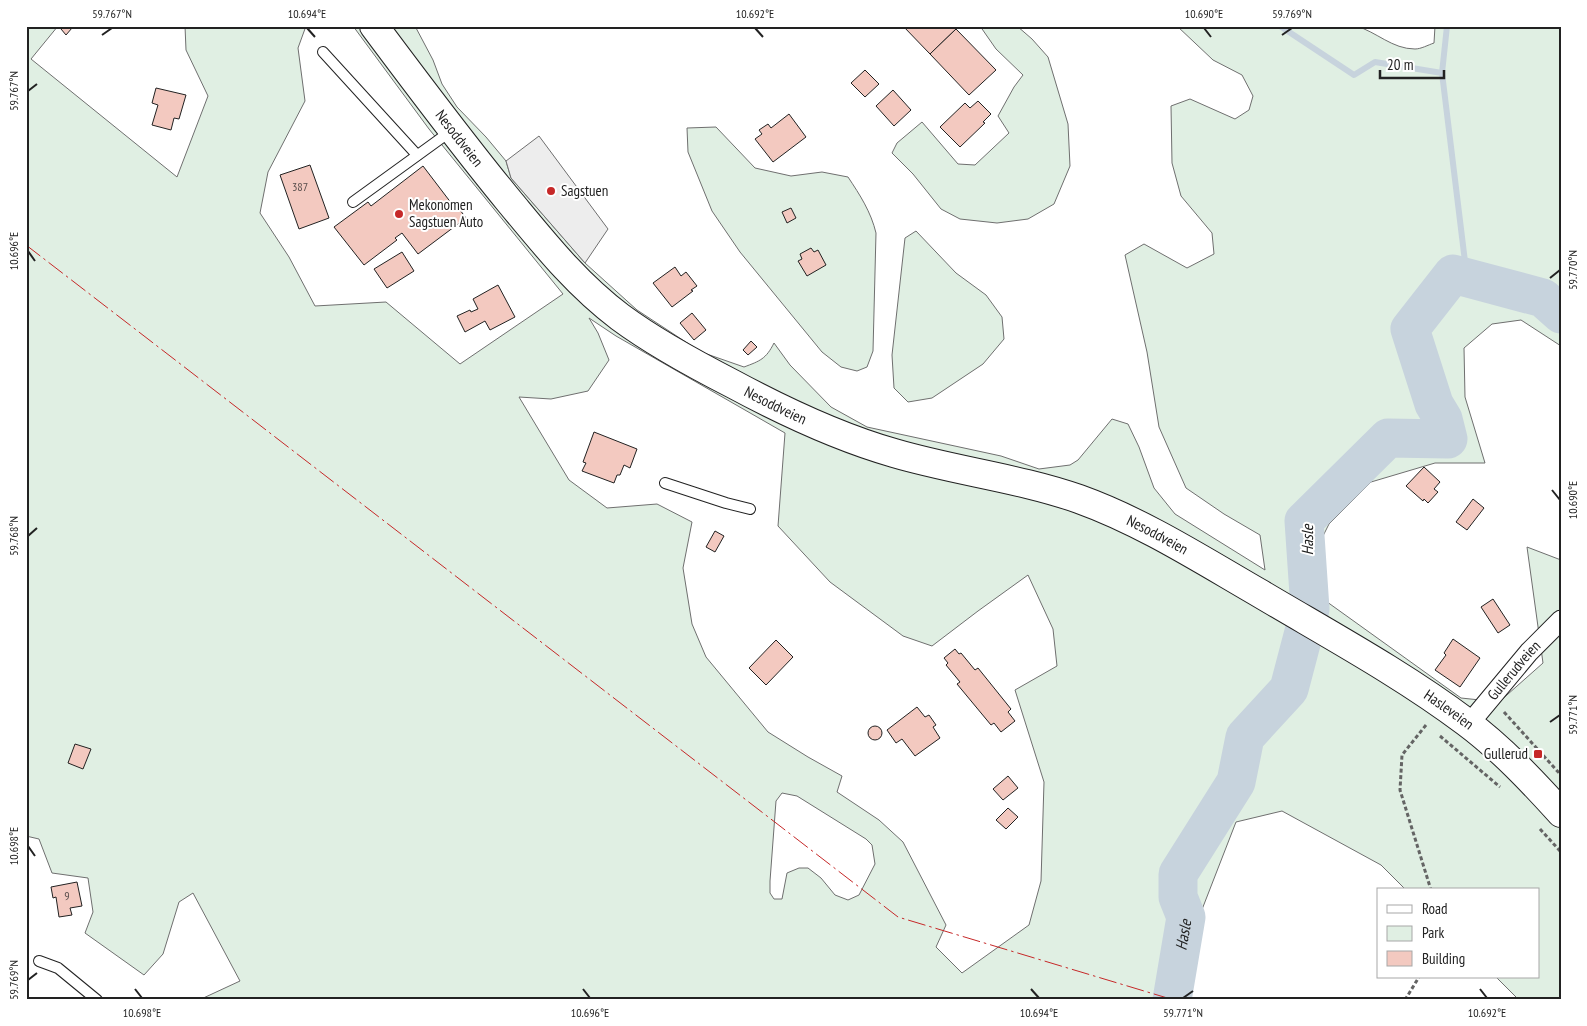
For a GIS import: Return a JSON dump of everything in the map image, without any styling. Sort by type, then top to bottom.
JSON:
[{"type":"main road","name":"Nesoddveien","points":[[374,26],[452,130],[547,248],[578,280],[618,315],[650,338],[781,410],[855,440],[893,453],[1035,486],[1080,500],[1154,533],[1319,629]]},
{"type":"main road","name":"Hasleveien","points":[[1319,629],[1354,648],[1433,715],[1468,724],[1530,778],[1561,813]]},
{"type":"street","name":"Gullerudveien","points":[[1468,724],[1529,652],[1561,620]]},
{"type":"lane","points":[[323,52],[417,155]]},
{"type":"lane","points":[[353,202],[452,130]]},
{"type":"lane","points":[[665,484],[726,503],[750,508]]},
{"type":"lane","points":[[39,961],[58,968],[97,1000]]},
{"type":"path","points":[[1492,697],[1561,774]]},
{"type":"path","points":[[1432,730],[1433,715]]},
{"type":"path","points":[[1430,888],[1400,790],[1402,754],[1433,715]]},
{"type":"path","points":[[1439,735],[1504,791]]},
{"type":"path","points":[[1534,822],[1561,852]]},
{"type":"path","points":[[1405,1000],[1418,978]]},
{"type":"green space","points":[[26,26],[58,26],[31,59],[177,177],[208,96],[186,50],[185,26],[306,26],[298,48],[305,101],[268,172],[260,213],[289,257],[315,306],[386,302],[460,364],[563,294],[429,129],[353,26],[415,26],[433,60],[442,84],[457,107],[506,161],[511,178],[585,263],[637,310],[701,352],[744,367],[762,359],[774,343],[790,365],[831,407],[867,427],[1001,456],[1039,469],[1070,465],[1078,460],[1112,419],[1128,424],[1139,447],[1154,488],[1175,514],[1265,570],[1260,535],[1224,514],[1186,488],[1159,427],[1147,352],[1125,255],[1144,244],[1187,268],[1214,254],[1212,233],[1181,196],[1172,163],[1171,106],[1190,99],[1235,119],[1249,110],[1253,96],[1242,75],[1213,60],[1177,26],[1356,26],[1399,46],[1415,49],[1434,43],[1435,26],[1561,26],[1561,346],[1521,320],[1492,324],[1464,348],[1465,397],[1485,463],[1435,463],[1371,482],[1329,524],[1318,546],[1316,594],[1461,698],[1499,702],[1543,663],[1527,547],[1561,560],[1561,1000],[1519,1000],[1497,978],[1540,978],[1540,888],[1404,888],[1381,865],[1282,811],[1236,822],[1175,979],[1183,1000],[199,1000],[240,981],[193,893],[179,902],[163,954],[144,975],[85,933],[93,912],[88,878],[52,873],[39,839],[26,836]],"holes":[[[589,318],[616,336],[785,433],[778,526],[830,582],[903,636],[932,646],[1028,575],[1053,629],[1057,666],[1015,690],[1044,782],[1041,881],[1029,925],[962,973],[936,947],[946,925],[903,842],[879,820],[837,792],[842,776],[768,732],[706,657],[692,624],[683,568],[692,522],[657,504],[607,508],[569,480],[519,397],[551,399],[588,391],[609,360],[598,333]],[[782,793],[797,796],[866,839],[872,845],[875,864],[859,895],[848,900],[835,895],[821,878],[808,868],[799,868],[787,873],[782,899],[774,899],[770,893],[776,801]]]},
{"type":"green space","points":[[980,26],[1017,26],[1032,39],[1048,57],[1068,124],[1070,166],[1054,204],[1028,219],[997,223],[960,219],[941,209],[913,174],[892,153],[897,143],[922,122],[958,164],[975,165],[1009,133],[998,116],[1023,75],[996,49]]},
{"type":"green space","points":[[716,127],[755,168],[791,176],[822,172],[848,177],[857,190],[868,211],[876,233],[873,351],[867,367],[857,371],[841,367],[822,352],[740,252],[712,211],[688,152],[687,128]]},
{"type":"green space","points":[[916,231],[956,273],[986,295],[1002,317],[1004,339],[983,364],[932,398],[908,402],[894,388],[892,355],[905,238]]},
{"type":"shaded area","name":"Sagstuen","points":[[539,136],[608,229],[585,263],[511,178],[506,161]]},
{"type":"building","points":[[64,26],[72,28],[66,35],[61,29]]},
{"type":"building","points":[[903,26],[953,26],[956,29],[930,54]]},
{"type":"building","points":[[956,29],[996,70],[969,95],[930,54]]},
{"type":"building","points":[[865,70],[879,84],[865,97],[851,83]]},
{"type":"building","points":[[156,88],[186,95],[179,119],[174,118],[171,130],[152,125],[158,105],[152,103]]},
{"type":"building","points":[[893,90],[911,110],[894,126],[876,106]]},
{"type":"building","points":[[978,101],[991,114],[983,122],[985,123],[960,147],[940,127],[965,103],[970,108]]},
{"type":"building","points":[[789,114],[806,137],[773,162],[755,139],[762,134],[759,130],[768,124],[771,128]]},
{"type":"building","points":[[310,165],[329,218],[299,229],[280,175]]},
{"type":"building","points":[[423,166],[455,208],[457,206],[466,218],[418,254],[402,233],[395,238],[397,240],[364,265],[334,227],[368,202],[371,206]]},
{"type":"building","points":[[791,208],[796,218],[787,223],[782,212]]},
{"type":"building","points":[[811,248],[814,252],[818,250],[826,265],[807,276],[798,261],[802,259],[800,254]]},
{"type":"building","points":[[402,252],[414,271],[387,288],[374,269]]},
{"type":"building","points":[[675,267],[681,276],[686,272],[697,286],[672,307],[653,283]]},
{"type":"building","points":[[498,285],[515,317],[490,330],[485,321],[465,332],[457,316],[470,310],[471,312],[478,309],[473,299]]},
{"type":"building","points":[[692,313],[706,330],[694,340],[680,323]]},
{"type":"building","points":[[751,341],[757,347],[748,355],[743,350]]},
{"type":"building","points":[[594,432],[637,449],[630,468],[624,465],[614,483],[582,471],[586,463],[583,462]]},
{"type":"building","points":[[1424,467],[1440,482],[1434,489],[1438,492],[1428,503],[1406,486]]},
{"type":"building","points":[[1473,499],[1484,508],[1467,530],[1456,522]]},
{"type":"building","points":[[715,531],[724,536],[715,552],[706,547]]},
{"type":"building","points":[[1493,599],[1510,625],[1498,633],[1481,607]]},
{"type":"building","points":[[1453,639],[1480,658],[1460,687],[1435,670],[1446,655],[1444,653]]},
{"type":"building","points":[[776,640],[793,657],[766,685],[749,668]]},
{"type":"building","points":[[955,649],[959,654],[961,653],[975,670],[978,668],[1011,709],[1008,712],[1015,721],[1001,732],[994,723],[991,725],[957,684],[960,682],[946,665],[948,663],[944,658]]},
{"type":"building","points":[[917,707],[925,717],[929,715],[936,725],[933,727],[940,738],[915,756],[902,739],[896,743],[887,730]]},
{"type":"building","points":[[875,726],[880,728],[882,733],[880,738],[875,740],[870,738],[868,733],[870,728]]},
{"type":"building","points":[[75,744],[91,749],[83,769],[68,763]]},
{"type":"building","points":[[1008,776],[1018,788],[1003,800],[993,789]]},
{"type":"building","points":[[1008,808],[1018,817],[1006,829],[996,820]]},
{"type":"building","points":[[77,882],[82,906],[70,908],[72,915],[59,917],[56,897],[53,898],[51,887]]},
{"type":"waterway","points":[[1280,26],[1354,75],[1375,62],[1442,73]]},
{"type":"waterway","points":[[1447,26],[1442,73],[1467,278]]},
{"type":"waterway","name":"Hasle","points":[[1172,1000],[1186,917],[1178,897],[1178,874],[1236,782],[1245,737],[1289,689],[1310,609],[1304,521],[1388,438],[1448,439],[1443,419],[1434,404],[1410,329],[1453,274],[1543,298],[1561,314]]},
{"type":"power","points":[[26,245],[898,917],[1174,1000]]},
{"type":"place","name":"Sagstuen","points":[[551,191]]},
{"type":"place","name":"Mekonomen Sagstuen Auto","points":[[399,214]]},
{"type":"place","name":"Gullerud","points":[[1538,754]]}]
